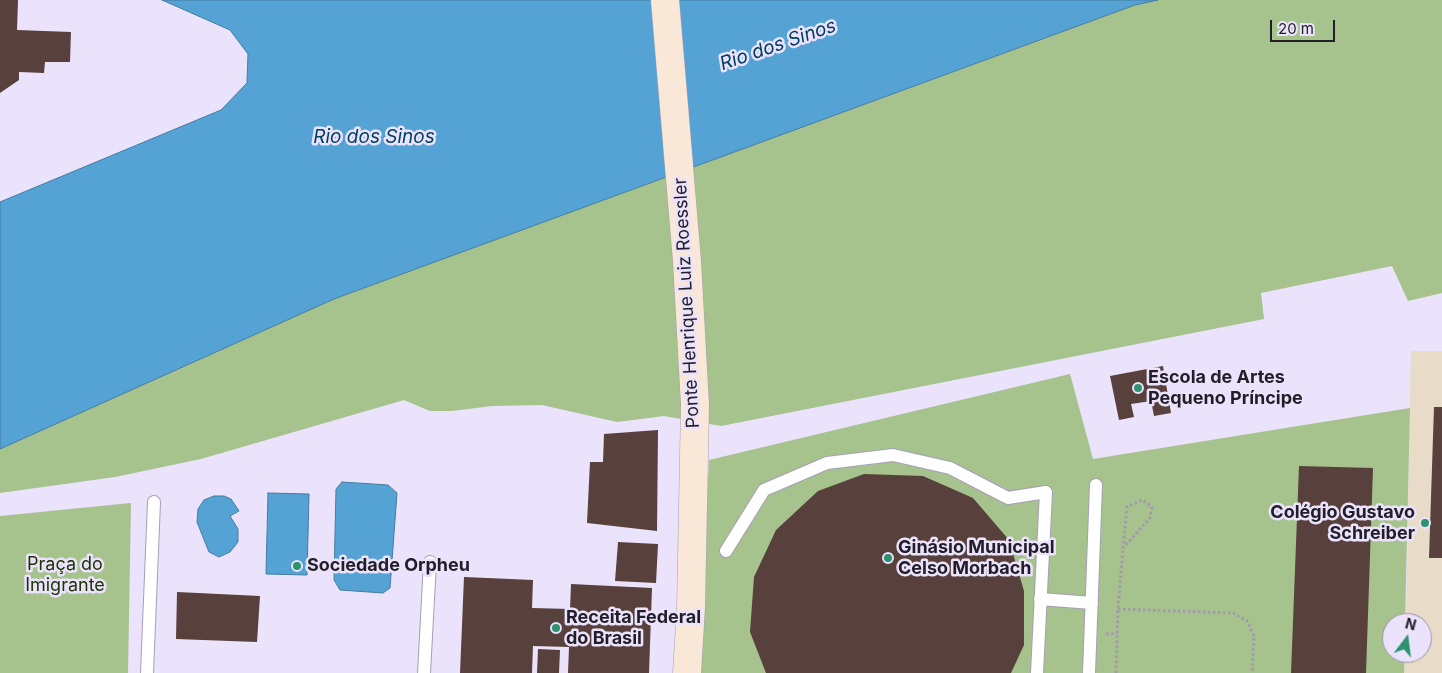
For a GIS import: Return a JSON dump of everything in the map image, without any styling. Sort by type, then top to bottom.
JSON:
[{"type":"street","name":"Ponte Henrique Luiz Roessler","points":[[665,0],[687,261],[695,405],[691,607],[687,673]]},
{"type":"lane","points":[[726,551],[764,490],[827,463],[893,455],[950,468],[1008,498],[1046,492],[1037,673]]},
{"type":"lane","points":[[1089,673],[1096,484]]},
{"type":"lane","points":[[146,673],[154,502]]},
{"type":"lane","points":[[424,673],[430,562]]},
{"type":"lane","points":[[1040,599],[1092,603]]},
{"type":"path","points":[[1116,673],[1118,608],[1123,548],[1127,507],[1142,500],[1152,507],[1150,518],[1123,548]]},
{"type":"path","points":[[1118,608],[1233,613],[1247,621],[1254,636],[1252,673]]},
{"type":"shaded area","name":"Colégio Gustavo Schreiber","points":[[1411,351],[1442,351],[1442,673],[1404,673],[1404,663],[1432,663],[1432,613],[1406,613]]},
{"type":"green space","points":[[1158,0],[1442,0],[1442,293],[1408,301],[1392,266],[1261,293],[1264,319],[721,426],[664,416],[617,422],[542,405],[492,406],[452,411],[430,411],[404,400],[201,459],[115,477],[0,493],[0,449],[334,299],[1135,5]]},
{"type":"green space","points":[[1070,374],[1093,459],[1410,408],[1405,613],[1382,613],[1382,663],[1404,663],[1404,673],[699,673],[709,460]]},
{"type":"green space","name":"Praça do Imigrante","points":[[131,503],[128,673],[0,673],[0,516]]},
{"type":"water","name":"Rio dos Sinos","points":[[162,0],[1158,0],[1135,5],[334,299],[0,449],[0,202],[221,110],[247,83],[248,54],[230,30]]},
{"type":"water","points":[[342,482],[388,485],[397,493],[390,588],[383,593],[340,590],[334,580],[336,489]]},
{"type":"water","points":[[268,493],[309,494],[307,575],[266,574]]},
{"type":"water","points":[[214,496],[224,496],[231,499],[239,511],[230,516],[238,529],[238,542],[230,552],[219,557],[209,552],[197,522],[198,509],[204,500]]},
{"type":"building","points":[[0,0],[18,0],[17,30],[71,32],[70,62],[45,62],[44,73],[19,72],[19,80],[0,93]]},
{"type":"building","points":[[1163,366],[1171,413],[1154,416],[1151,401],[1131,404],[1134,417],[1119,420],[1110,376]]},
{"type":"building","points":[[1434,407],[1442,407],[1442,558],[1429,558]]},
{"type":"building","points":[[658,430],[657,531],[587,523],[590,462],[603,462],[604,434]]},
{"type":"building","points":[[1299,466],[1373,468],[1366,673],[1291,673]]},
{"type":"building","name":"Ginásio Municipal Celso Morbach","points":[[864,474],[923,476],[973,498],[1009,540],[1024,591],[1024,645],[1011,673],[766,673],[750,632],[754,577],[776,530],[818,491]]},
{"type":"building","points":[[618,542],[658,544],[656,583],[615,581]]},
{"type":"building","name":"Receita Federal do Brasil","points":[[464,577],[533,580],[532,608],[570,609],[571,584],[652,588],[649,673],[568,673],[569,647],[533,646],[532,673],[460,673]]},
{"type":"building","points":[[177,592],[260,596],[257,642],[176,639]]},
{"type":"building","points":[[538,649],[560,650],[559,673],[537,673]]},
{"type":"place","name":"Escola de Artes Pequeno Príncipe","points":[[1138,388]]},
{"type":"place","name":"Colégio Gustavo Schreiber","points":[[1425,523]]},
{"type":"place","name":"Ginásio Municipal Celso Morbach","points":[[888,558]]},
{"type":"place","name":"Sociedade Orpheu","points":[[297,566]]},
{"type":"place","name":"Receita Federal do Brasil","points":[[556,628]]}]
